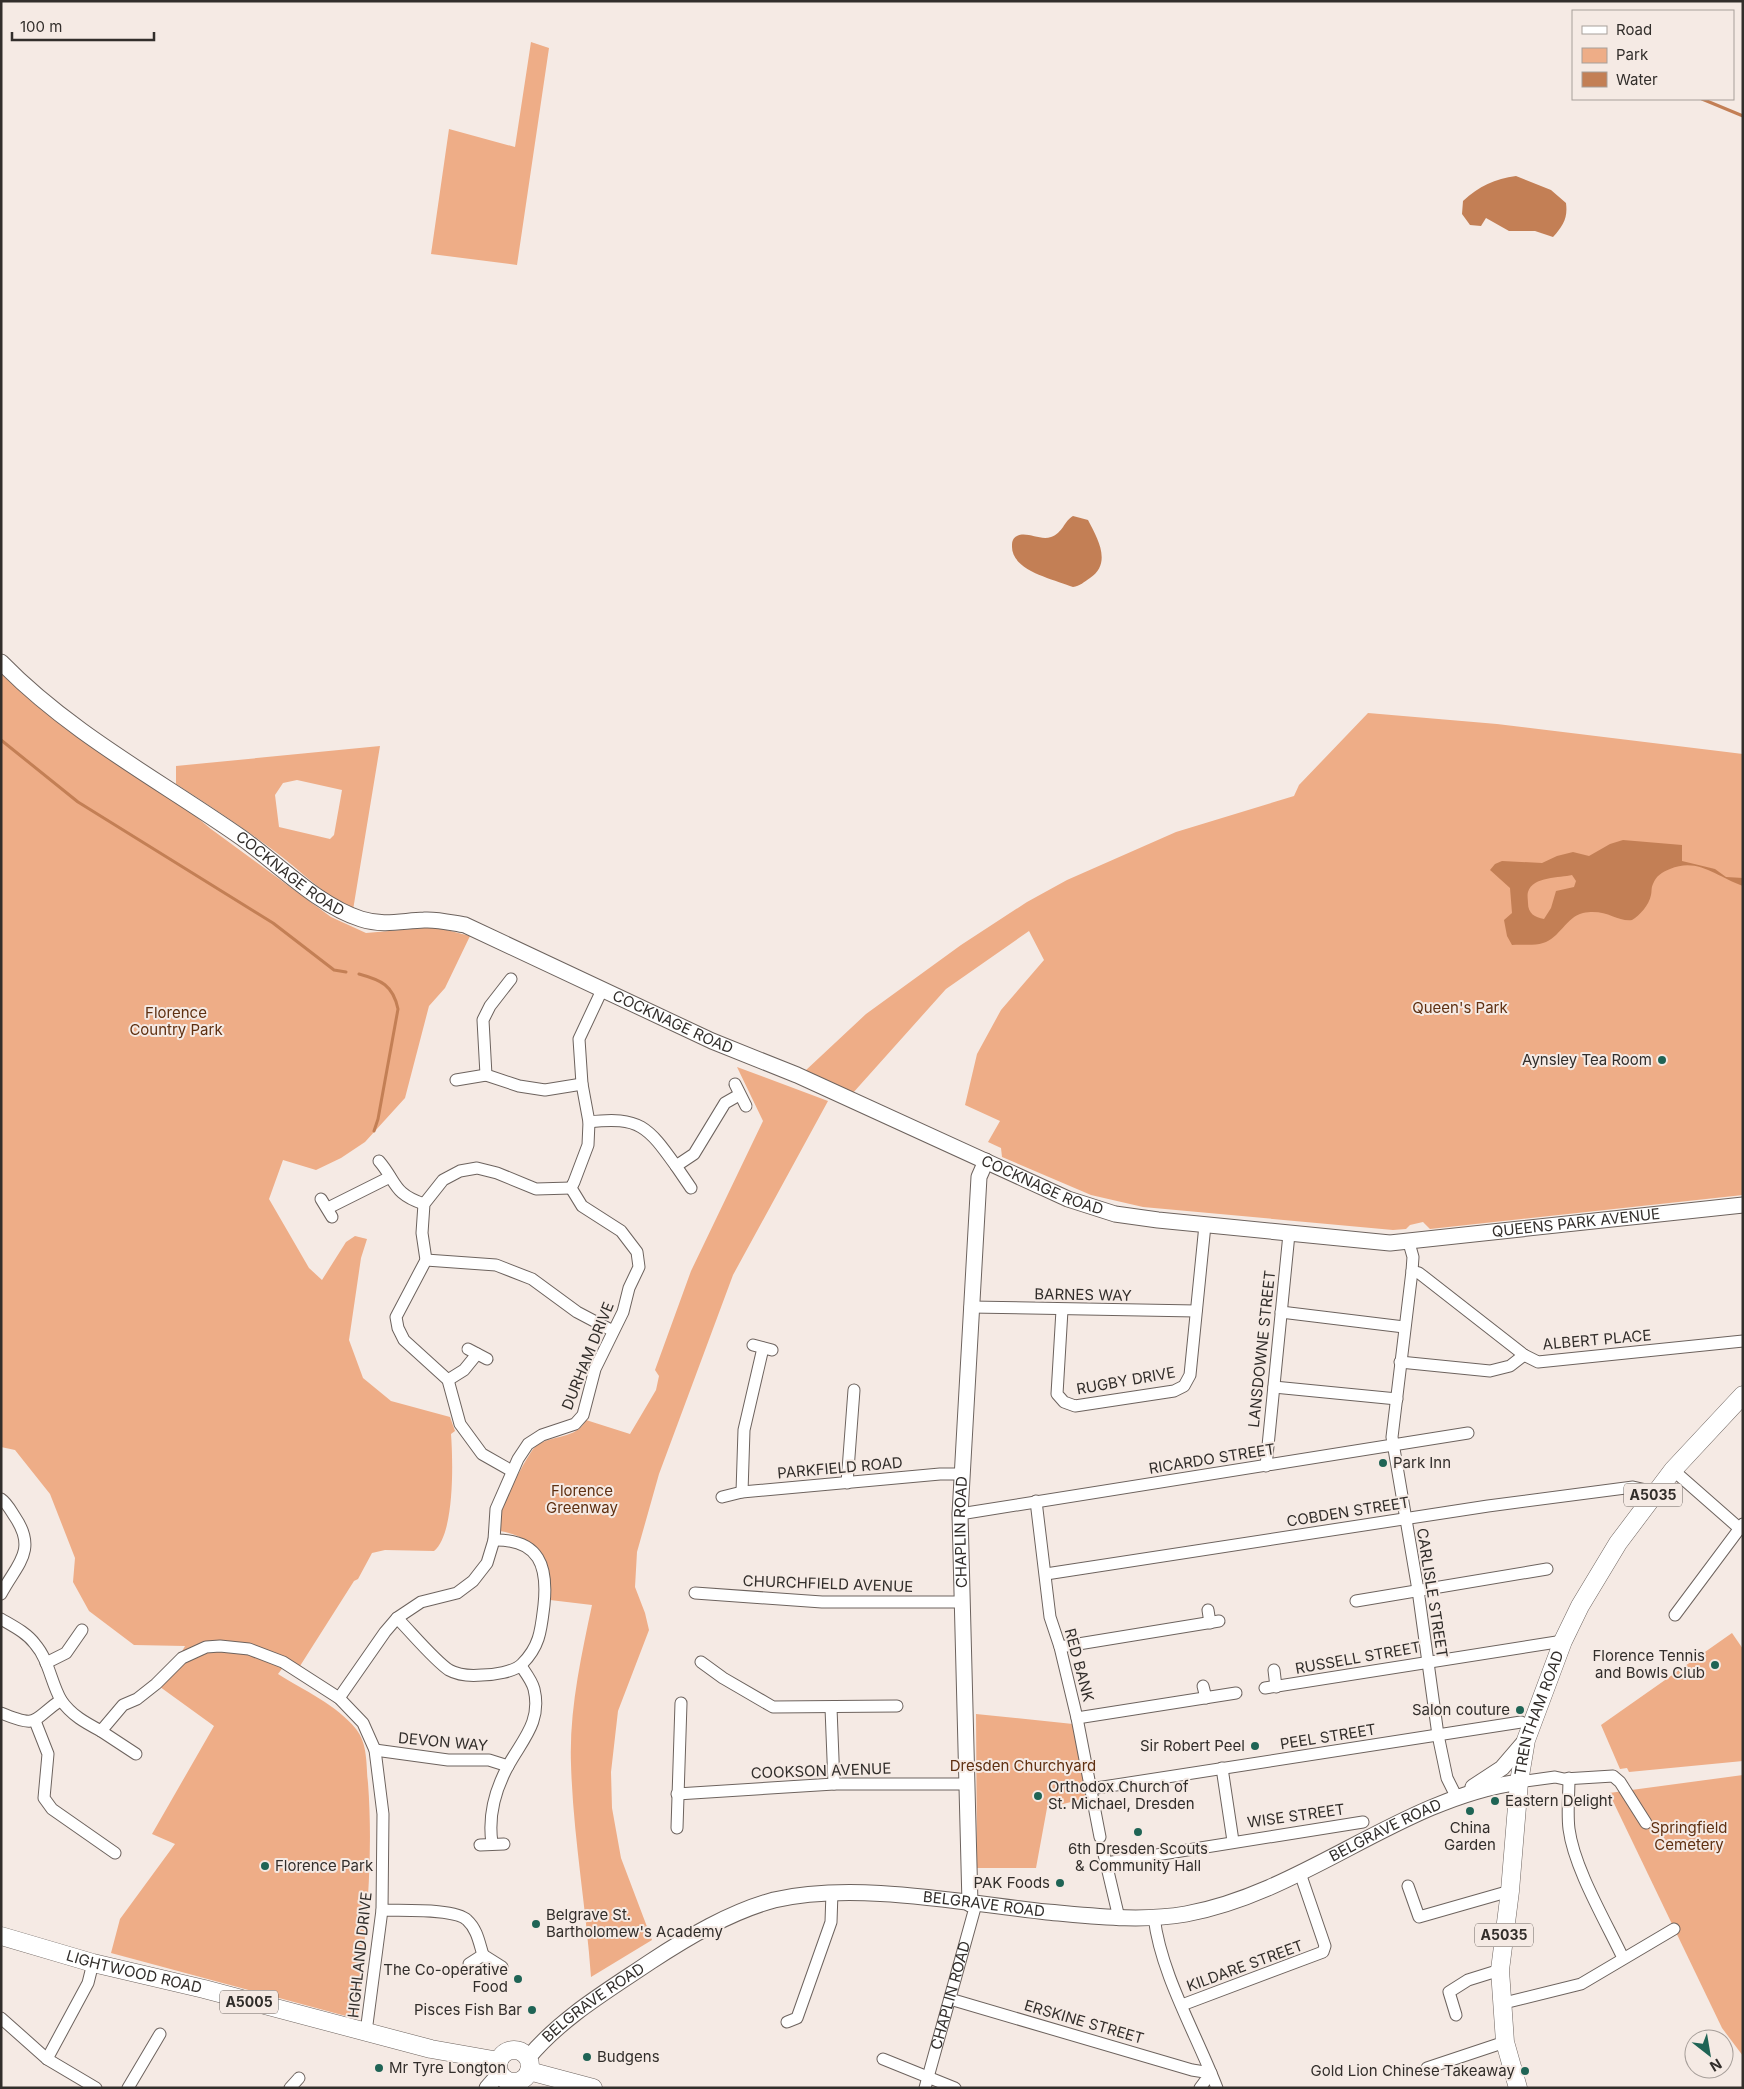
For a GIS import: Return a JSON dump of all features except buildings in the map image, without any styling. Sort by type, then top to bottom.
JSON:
[{"type":"main road","name":"TRENTHAM ROAD","points":[[1518,2088],[1505,2042],[1500,2004],[1500,1970],[1510,1892],[1519,1782],[1517,1729],[1580,1606],[1618,1543],[1673,1470],[1743,1396]]},
{"type":"main road","name":"LIGHTWOOD ROAD","points":[[1,1936],[93,1963],[204,1989],[500,2067]]},
{"type":"main road","points":[[500,2067],[505,2053],[514,2050],[523,2053],[528,2064],[593,2088]]},
{"type":"main road","name":"A5005","points":[[500,2067],[506,2080],[517,2081],[525,2078],[528,2064]]},
{"type":"street","name":"COCKNAGE ROAD","points":[[1,662],[20,682],[92,739],[242,839],[329,904],[358,918],[380,924],[426,920],[465,925],[712,1041],[816,1084],[1068,1200],[1115,1214],[1289,1234],[1409,1243]]},
{"type":"street","points":[[486,1075],[483,1020],[490,1006],[509,982],[516,993]]},
{"type":"street","points":[[512,1471],[482,1454],[460,1424],[448,1380],[404,1340],[398,1328],[396,1317],[426,1260],[422,1233],[424,1204],[443,1180],[460,1170],[477,1168],[497,1173],[536,1189],[573,1185],[588,1145],[590,1122],[582,1084],[579,1039],[602,990]]},
{"type":"street","points":[[456,1080],[486,1075],[519,1086],[545,1090],[582,1084]]},
{"type":"street","points":[[734,1084],[746,1106]]},
{"type":"street","points":[[676,1166],[694,1154],[724,1103],[740,1095]]},
{"type":"street","points":[[590,1122],[612,1119],[635,1122],[659,1142],[691,1188]]},
{"type":"street","points":[[379,1161],[398,1191],[409,1200],[424,1204]]},
{"type":"street","name":"CHAPLIN ROAD","points":[[925,2088],[950,1999],[973,1904],[967,1784],[960,1514],[970,1307],[979,1177],[986,1161]]},
{"type":"street","points":[[327,1208],[390,1177]]},
{"type":"street","name":"DURHAM DRIVE","points":[[339,1698],[397,1618],[421,1602],[457,1592],[473,1581],[487,1562],[494,1540],[496,1509],[512,1471],[528,1444],[542,1435],[575,1424],[583,1415],[595,1369],[623,1312],[629,1288],[639,1267],[637,1252],[621,1231],[582,1206],[573,1185]]},
{"type":"street","name":"QUEENS PARK AVENUE","points":[[1409,1243],[1743,1205]]},
{"type":"street","name":"RUGBY DRIVE","points":[[1062,1310],[1058,1394],[1064,1402],[1075,1406],[1174,1391],[1184,1386],[1190,1375],[1205,1225]]},
{"type":"street","name":"LANSDOWNE STREET","points":[[1266,1466],[1289,1234]]},
{"type":"street","name":"CARLISLE STREET","points":[[1409,1243],[1413,1257],[1412,1271],[1400,1362],[1393,1446],[1418,1590],[1438,1735],[1447,1778],[1460,1795]]},
{"type":"street","points":[[426,1260],[496,1265],[532,1279],[577,1312],[613,1331]]},
{"type":"street","points":[[1412,1271],[1419,1273],[1524,1355]]},
{"type":"street","name":"BARNES WAY","points":[[970,1307],[1196,1311]]},
{"type":"street","points":[[1281,1312],[1404,1327]]},
{"type":"street","name":"ALBERT PLACE","points":[[1400,1362],[1490,1371],[1510,1366],[1524,1355],[1538,1362],[1743,1341]]},
{"type":"street","points":[[742,1492],[744,1430],[763,1348]]},
{"type":"street","points":[[448,1380],[464,1370],[477,1354]]},
{"type":"street","points":[[1274,1387],[1397,1400]]},
{"type":"street","points":[[847,1483],[854,1390]]},
{"type":"street","name":"RICARDO STREET","points":[[960,1514],[1468,1433]]},
{"type":"street","points":[[1673,1470],[1741,1526],[1675,1614]]},
{"type":"street","name":"PARKFIELD ROAD","points":[[722,1497],[742,1492],[940,1474],[961,1474]]},
{"type":"street","name":"COBDEN STREET","points":[[1046,1574],[1406,1519],[1633,1487],[1655,1492]]},
{"type":"street","points":[[1,1499],[18,1521],[25,1536],[26,1551],[22,1562],[1,1594]]},
{"type":"street","name":"RED BANK","points":[[1036,1501],[1050,1618],[1060,1647],[1077,1718],[1100,1837]]},
{"type":"street","points":[[397,1618],[449,1670],[469,1676],[492,1675],[521,1666],[541,1638],[546,1584],[543,1565],[534,1552],[517,1542],[494,1540]]},
{"type":"street","points":[[1356,1601],[1367,1594],[1418,1590],[1547,1569]]},
{"type":"street","name":"CHURCHFIELD AVENUE","points":[[695,1593],[814,1601],[961,1602]]},
{"type":"street","points":[[1060,1647],[1214,1622],[1208,1610]]},
{"type":"street","points":[[1,1619],[20,1630],[36,1644],[61,1700],[73,1714],[136,1754]]},
{"type":"street","points":[[46,1663],[66,1653],[75,1634]]},
{"type":"street","name":"RUSSELL STREET","points":[[1274,1670],[1271,1688],[1428,1661],[1563,1641]]},
{"type":"street","name":"HIGHLAND DRIVE","points":[[101,1731],[123,1705],[137,1699],[182,1658],[206,1647],[220,1646],[249,1649],[284,1662],[339,1698],[363,1723],[375,1750],[383,1814],[382,1910],[366,2032]]},
{"type":"street","points":[[701,1662],[723,1678],[774,1707],[897,1706]]},
{"type":"street","points":[[492,1843],[489,1823],[494,1799],[508,1766],[530,1732],[535,1708],[534,1688],[521,1666]]},
{"type":"street","points":[[1204,1686],[1206,1698]]},
{"type":"street","points":[[1077,1718],[1236,1693]]},
{"type":"street","points":[[1,1713],[23,1722],[36,1721],[61,1700]]},
{"type":"street","points":[[674,1823],[681,1703]]},
{"type":"street","points":[[1155,1707],[1157,1719]]},
{"type":"street","points":[[830,1708],[834,1784]]},
{"type":"street","points":[[36,1721],[48,1754],[44,1798],[52,1809],[92,1839],[112,1845]]},
{"type":"street","name":"PEEL STREET","points":[[1090,1789],[1150,1775],[1222,1768],[1438,1735],[1517,1729]]},
{"type":"street","name":"BELGRAVE ROAD","points":[[528,2064],[538,2045],[572,2016],[616,1984],[683,1941],[734,1915],[774,1900],[832,1892],[896,1895],[1119,1918],[1184,1914],[1222,1906],[1300,1873],[1460,1795],[1502,1768],[1517,1729]]},
{"type":"street","name":"DEVON WAY","points":[[375,1750],[448,1760],[489,1760],[508,1766]]},
{"type":"street","name":"WISE STREET","points":[[1222,1768],[1233,1841]]},
{"type":"street","points":[[1519,1782],[1613,1776],[1617,1778],[1646,1824]]},
{"type":"street","points":[[1564,1778],[1569,1830],[1573,1845],[1581,1868],[1623,1958]]},
{"type":"street","name":"BELGRAVE ROAD","points":[[1460,1795],[1519,1782]]},
{"type":"street","name":"COOKSON AVENUE","points":[[677,1794],[834,1784],[967,1784]]},
{"type":"street","name":"WISE STREET","points":[[1106,1863],[1233,1841],[1363,1822]]},
{"type":"street","points":[[480,1845],[504,1844]]},
{"type":"street","points":[[1103,1850],[1119,1918]]},
{"type":"street","name":"KILDARE STREET","points":[[1182,2005],[1323,1952],[1325,1946],[1300,1873]]},
{"type":"street","points":[[1408,1886],[1419,1917],[1510,1892]]},
{"type":"street","points":[[787,2022],[797,2018],[810,1984],[831,1922],[832,1892]]},
{"type":"street","points":[[382,1910],[450,1913],[466,1918],[475,1928],[484,1955],[502,1968]]},
{"type":"street","points":[[1154,1917],[1158,1938],[1182,2005],[1217,2088]]},
{"type":"street","points":[[1500,2004],[1581,1984],[1674,1929]]},
{"type":"street","points":[[469,1964],[484,1955]]},
{"type":"street","points":[[47,2059],[88,1983],[93,1963]]},
{"type":"street","points":[[1456,2015],[1449,1992],[1468,1980],[1500,1970]]},
{"type":"street","name":"ERSKINE STREET","points":[[950,1999],[1192,2070],[1211,2073]]},
{"type":"street","points":[[1,2018],[47,2059],[96,2088]]},
{"type":"street","points":[[128,2088],[160,2040]]},
{"type":"street","points":[[1427,2068],[1462,2054],[1505,2042]]},
{"type":"street","points":[[883,2059],[929,2076],[954,2088]]},
{"type":"street","points":[[487,2088],[500,2067]]},
{"type":"street","points":[[1200,2088],[1211,2073]]},
{"type":"street","points":[[288,2085],[299,2078]]},
{"type":"green space","points":[[531,42],[549,48],[517,265],[431,254],[449,129],[515,147]]},
{"type":"green space","name":"Florence Country Park","points":[[1,662],[136,767],[211,829],[331,917],[366,933],[435,927],[470,936],[445,988],[429,1006],[405,1098],[365,1142],[341,1158],[316,1170],[283,1160],[269,1199],[309,1268],[322,1280],[346,1242],[355,1236],[367,1239],[361,1258],[349,1340],[363,1378],[391,1401],[450,1417],[455,1431],[451,1434],[452,1478],[449,1513],[441,1542],[434,1551],[385,1550],[372,1553],[358,1579],[354,1581],[300,1666],[284,1666],[278,1674],[319,1699],[348,1720],[360,1735],[365,1748],[370,1813],[370,1842],[366,1930],[357,2019],[111,1953],[120,1919],[175,1844],[152,1834],[214,1726],[156,1684],[175,1664],[185,1646],[134,1645],[89,1611],[73,1582],[75,1558],[50,1494],[15,1450],[1,1447]]},
{"type":"green space","name":"Queen's Park","points":[[1368,713],[1497,724],[1743,754],[1743,1195],[1430,1229],[1423,1222],[1410,1225],[1406,1229],[1393,1230],[1143,1207],[1091,1195],[1002,1157],[1001,1148],[988,1142],[1000,1121],[965,1105],[977,1054],[1001,1010],[1044,960],[1029,931],[946,989],[852,1094],[805,1071],[866,1014],[961,945],[1027,902],[1067,880],[1176,832],[1294,796],[1299,785]]},
{"type":"green space","points":[[380,746],[353,910],[323,890],[252,835],[176,784],[176,766]],"holes":[[[297,780],[342,790],[334,835],[330,839],[279,827],[275,795],[283,783]]]},
{"type":"green space","name":"Florence Greenway","points":[[737,1067],[828,1101],[733,1275],[659,1474],[637,1552],[635,1587],[649,1630],[618,1711],[611,1772],[612,1808],[621,1858],[652,1940],[591,1977],[574,1817],[571,1744],[577,1684],[592,1605],[550,1600],[548,1575],[540,1554],[524,1540],[513,1534],[500,1531],[500,1515],[516,1479],[536,1446],[542,1442],[576,1431],[586,1420],[630,1434],[656,1390],[659,1376],[655,1370],[691,1271],[763,1121]]},
{"type":"green space","points":[[1732,1633],[1743,1649],[1743,1761],[1629,1772],[1627,1768],[1620,1769],[1601,1725]]},
{"type":"green space","name":"Dresden Churchyard","points":[[976,1714],[1073,1724],[1087,1798],[1047,1808],[1036,1868],[977,1868]]},
{"type":"green space","name":"Springfield Cemetery","points":[[1743,1775],[1743,2056],[1734,2044],[1734,2029],[1722,2028],[1609,1793]]},
{"type":"water","points":[[1516,176],[1551,190],[1566,203],[1564,222],[1553,237],[1535,231],[1509,231],[1486,218],[1481,226],[1470,225],[1462,214],[1463,201],[1475,191],[1494,181]]},
{"type":"water","points":[[1073,516],[1088,520],[1101,550],[1102,558],[1100,565],[1097,572],[1090,578],[1080,585],[1073,587],[1035,573],[1018,562],[1012,546],[1017,536],[1051,537],[1058,533]]},
{"type":"water","points":[[1623,840],[1682,845],[1682,861],[1715,869],[1726,877],[1743,878],[1743,886],[1699,867],[1690,865],[1680,866],[1667,870],[1654,881],[1650,899],[1641,913],[1632,920],[1621,919],[1598,912],[1583,913],[1577,915],[1554,937],[1543,943],[1512,945],[1507,936],[1504,920],[1512,913],[1510,888],[1490,870],[1495,864],[1502,861],[1542,863],[1557,856],[1573,852],[1589,856],[1610,844]],"holes":[[[1572,875],[1576,881],[1574,887],[1556,891],[1551,908],[1544,919],[1535,916],[1531,912],[1528,907],[1528,893],[1535,883],[1541,880]]]},
{"type":"waterway","points":[[1704,100],[1743,116]]},
{"type":"waterway","points":[[1,740],[78,802],[273,923],[334,970],[346,972]]},
{"type":"waterway","points":[[359,974],[380,981],[385,985],[393,994],[398,1009],[378,1119],[374,1131]]},
{"type":"place","name":"Aynsley Tea Room","points":[[1662,1060]]},
{"type":"place","name":"Park Inn","points":[[1383,1463]]},
{"type":"place","name":"Florence Tennis and Bowls Club","points":[[1715,1665]]},
{"type":"place","name":"Salon couture","points":[[1520,1710]]},
{"type":"place","name":"Sir Robert Peel","points":[[1255,1746]]},
{"type":"place","name":"Orthodox Church of St. Michael, Dresden","points":[[1038,1796]]},
{"type":"place","name":"Eastern Delight","points":[[1495,1801]]},
{"type":"place","name":"China Garden","points":[[1470,1811]]},
{"type":"place","name":"6th Dresden Scouts & Community Hall","points":[[1138,1832]]},
{"type":"place","name":"Florence Park","points":[[265,1866]]},
{"type":"place","name":"PAK Foods","points":[[1060,1883]]},
{"type":"place","name":"Belgrave St. Bartholomew's Academy","points":[[536,1924]]},
{"type":"place","name":"The Co-operative Food","points":[[518,1979]]},
{"type":"place","name":"Pisces Fish Bar","points":[[532,2010]]},
{"type":"place","name":"Budgens","points":[[587,2057]]},
{"type":"place","name":"Mr Tyre Longton","points":[[379,2068]]},
{"type":"place","name":"Gold Lion Chinese Takeaway","points":[[1525,2071]]}]
